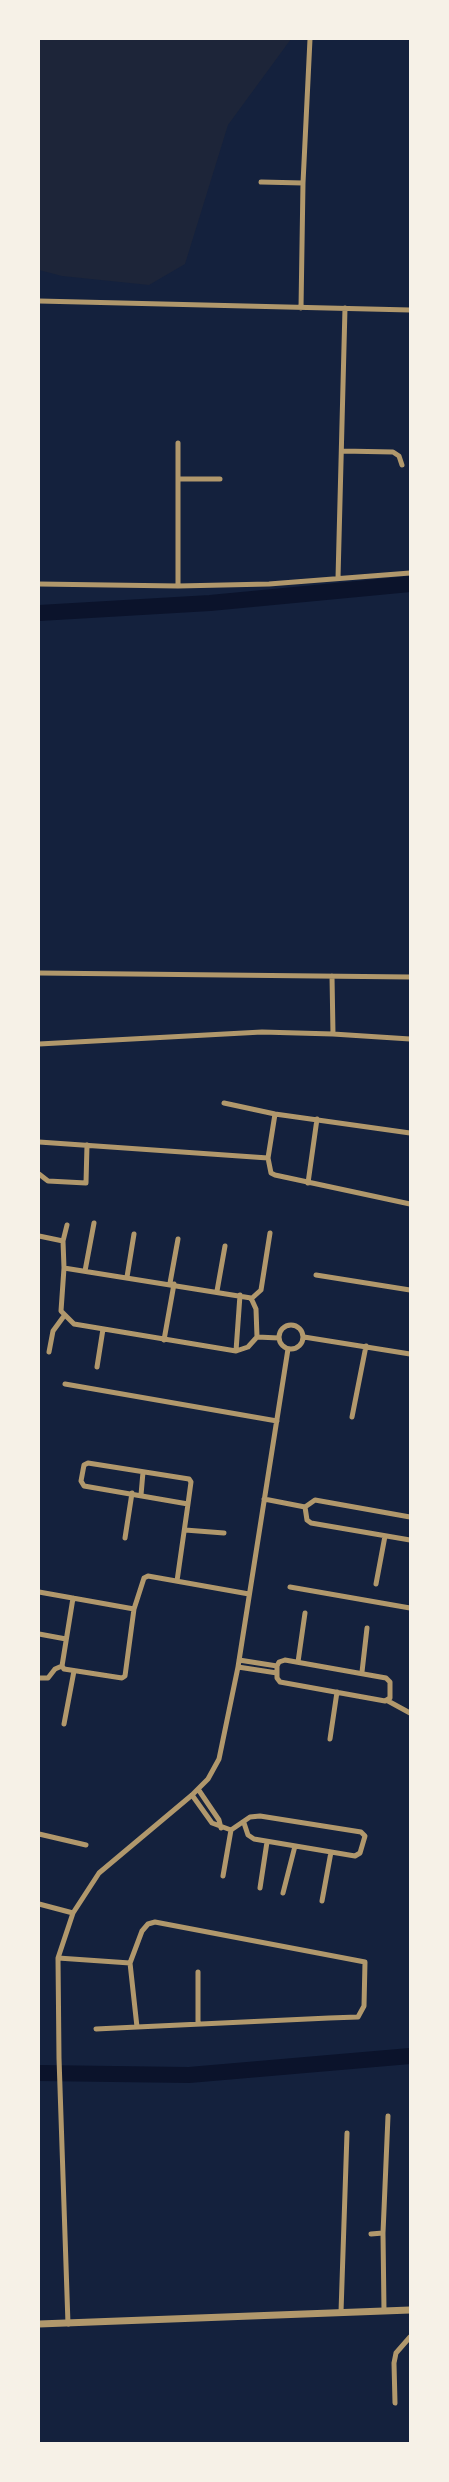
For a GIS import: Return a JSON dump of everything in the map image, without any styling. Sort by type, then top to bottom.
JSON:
[{"type":"street","points":[[301,308],[303,183],[310,39]]},
{"type":"street","points":[[261,182],[303,183]]},
{"type":"street","points":[[39,302],[410,310]]},
{"type":"street","points":[[338,578],[345,308]]},
{"type":"street","points":[[178,443],[178,586]]},
{"type":"street","points":[[342,451],[393,452],[399,456],[402,465]]},
{"type":"street","points":[[178,479],[220,480]]},
{"type":"street","points":[[39,584],[178,586],[269,584],[410,574]]},
{"type":"street","points":[[39,973],[410,977]]},
{"type":"street","points":[[332,976],[333,1034]]},
{"type":"street","points":[[39,1044],[209,1034],[333,1034],[410,1039]]},
{"type":"street","points":[[224,1102],[275,1114],[410,1133]]},
{"type":"street","points":[[275,1114],[268,1158],[269,1168],[275,1175],[410,1204]]},
{"type":"street","points":[[308,1183],[318,1119]]},
{"type":"street","points":[[39,1142],[268,1158]]},
{"type":"street","points":[[39,1174],[48,1180],[86,1183],[87,1146]]},
{"type":"street","points":[[85,1271],[94,1223]]},
{"type":"street","points":[[64,1268],[240,1295],[251,1299],[256,1309],[257,1337],[248,1347],[236,1351],[74,1324],[64,1316],[60,1304],[64,1268],[63,1241],[67,1225]]},
{"type":"street","points":[[251,1299],[261,1290],[270,1233]]},
{"type":"street","points":[[127,1277],[134,1234]]},
{"type":"street","points":[[39,1236],[63,1241]]},
{"type":"street","points":[[164,1340],[178,1239]]},
{"type":"street","points":[[217,1291],[225,1246]]},
{"type":"street","points":[[316,1275],[410,1290]]},
{"type":"street","points":[[236,1351],[240,1295]]},
{"type":"street","points":[[49,1352],[54,1331],[64,1316]]},
{"type":"street","points":[[288,1350],[281,1344],[279,1338],[282,1328],[290,1324],[298,1326],[304,1337]]},
{"type":"street","points":[[96,1368],[103,1329]]},
{"type":"street","points":[[257,1337],[279,1338]]},
{"type":"street","points":[[304,1337],[410,1354]]},
{"type":"street","points":[[288,1350],[299,1347],[304,1337]]},
{"type":"street","points":[[352,1416],[366,1346]]},
{"type":"street","points":[[68,2325],[59,2058],[58,1958],[73,1913],[99,1873],[192,1795],[208,1779],[219,1759],[238,1667],[288,1350]]},
{"type":"street","points":[[64,1384],[277,1421]]},
{"type":"street","points":[[177,1582],[185,1530],[191,1480],[88,1463],[84,1465],[82,1484],[188,1504]]},
{"type":"street","points":[[141,1495],[143,1472]]},
{"type":"street","points":[[125,1538],[132,1494]]},
{"type":"street","points":[[264,1499],[305,1507],[315,1500],[410,1517]]},
{"type":"street","points":[[305,1507],[307,1520],[311,1523],[410,1540]]},
{"type":"street","points":[[185,1530],[224,1533]]},
{"type":"street","points":[[376,1584],[385,1536]]},
{"type":"street","points":[[39,1678],[48,1678],[55,1669],[62,1666],[74,1671],[119,1678],[125,1676],[134,1608],[144,1578],[148,1576],[249,1594]]},
{"type":"street","points":[[290,1588],[410,1608]]},
{"type":"street","points":[[39,1592],[134,1608]]},
{"type":"street","points":[[62,1666],[73,1598]]},
{"type":"street","points":[[298,1662],[305,1613]]},
{"type":"street","points":[[362,1672],[367,1628]]},
{"type":"street","points":[[39,1634],[66,1639]]},
{"type":"street","points":[[239,1660],[278,1666]]},
{"type":"street","points":[[388,1701],[389,1680],[362,1672],[298,1662],[282,1660],[278,1666],[277,1674],[280,1682],[388,1701],[410,1713]]},
{"type":"street","points":[[238,1667],[277,1674]]},
{"type":"street","points":[[64,1724],[74,1671]]},
{"type":"street","points":[[330,1739],[336,1692]]},
{"type":"street","points":[[198,1789],[219,1820],[221,1828]]},
{"type":"street","points":[[192,1795],[212,1823],[221,1828],[231,1830],[244,1823],[250,1817],[260,1816],[364,1833],[359,1855],[267,1842],[248,1835],[244,1823]]},
{"type":"street","points":[[223,1876],[231,1830]]},
{"type":"street","points":[[39,1834],[86,1845]]},
{"type":"street","points":[[260,1888],[267,1842]]},
{"type":"street","points":[[283,1893],[295,1846]]},
{"type":"street","points":[[322,1901],[331,1852]]},
{"type":"street","points":[[39,1904],[73,1913]]},
{"type":"street","points":[[96,2029],[137,2027],[198,2024],[358,2016],[364,2006],[365,1962],[156,1922],[148,1924],[142,1931],[130,1963],[137,2027]]},
{"type":"street","points":[[58,1958],[130,1963]]},
{"type":"street","points":[[198,1972],[198,2024]]},
{"type":"street","points":[[384,2311],[383,2233],[388,2116]]},
{"type":"street","points":[[341,2312],[347,2133]]},
{"type":"street","points":[[371,2234],[383,2233]]},
{"type":"street","points":[[39,2324],[68,2325],[410,2310]]},
{"type":"street","points":[[395,2404],[394,2363],[396,2353],[410,2337]]},
{"type":"shaded area","points":[[39,39],[291,39],[228,125],[185,264],[149,285],[62,276],[39,270]]},
{"type":"waterway","points":[[39,613],[210,603],[410,584]]},
{"type":"waterway","points":[[39,2073],[189,2075],[410,2056]]}]
